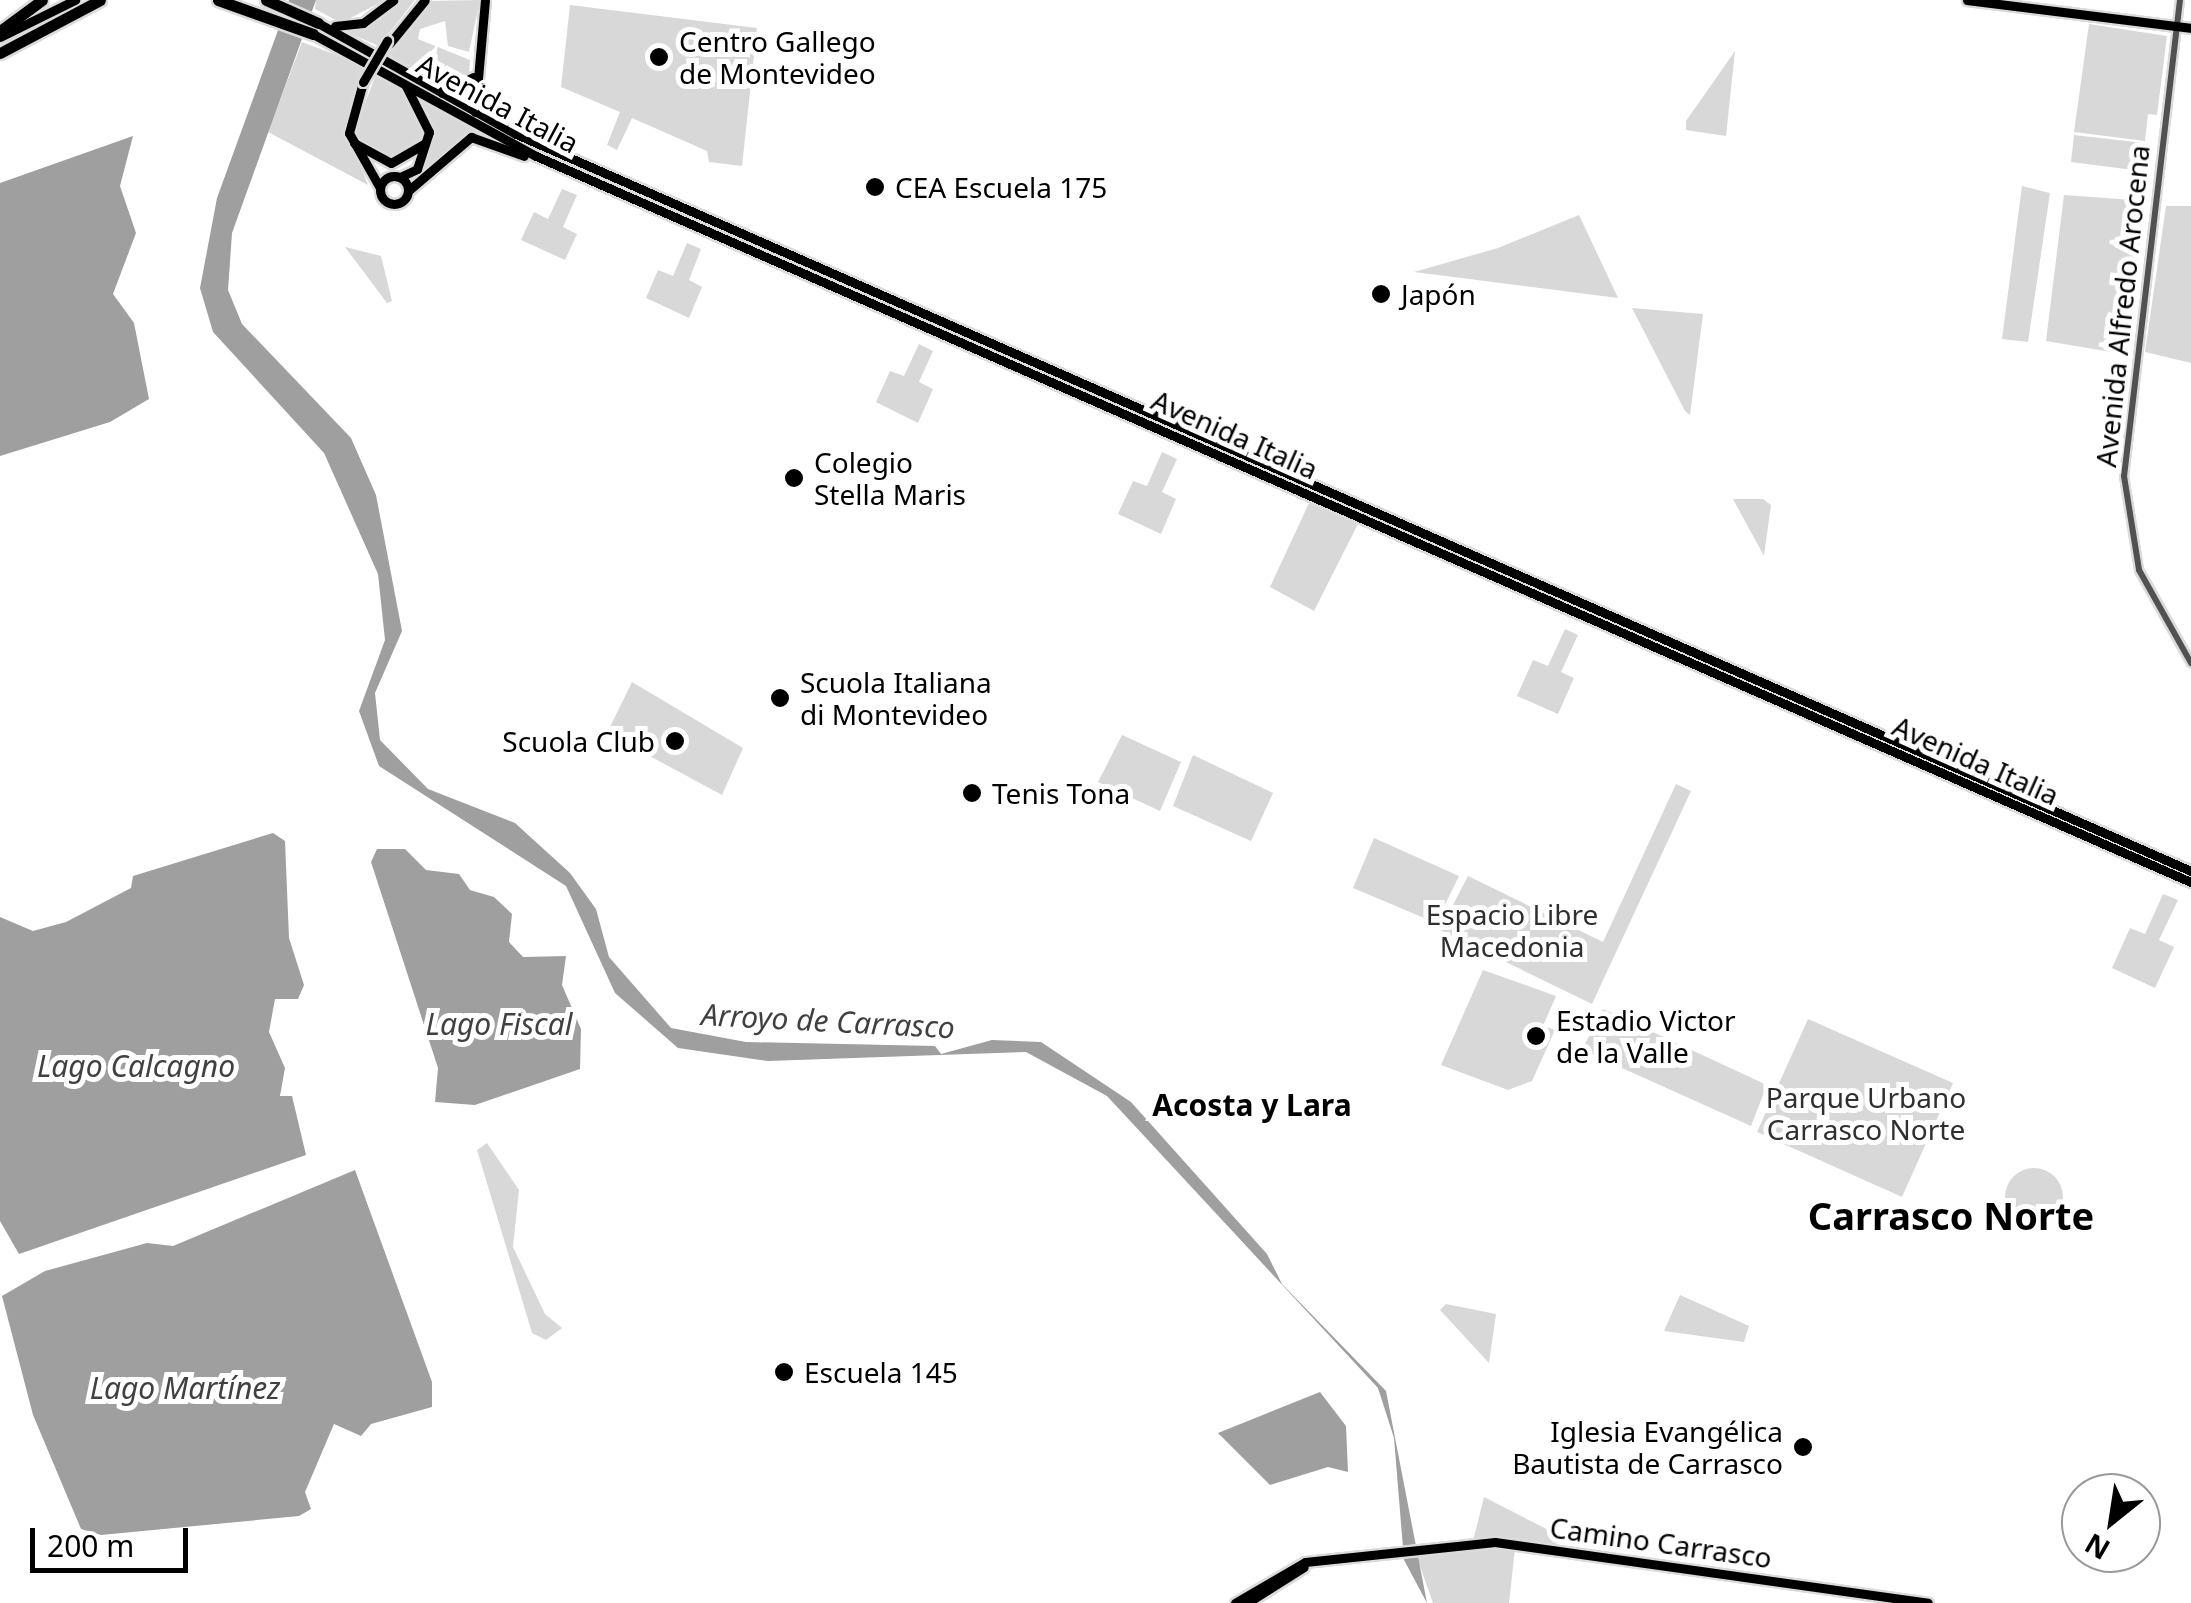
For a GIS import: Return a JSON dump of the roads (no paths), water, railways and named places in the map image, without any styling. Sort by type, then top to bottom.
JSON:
[{"type":"highway","points":[[0,31],[42,0]]},
{"type":"highway","points":[[0,53],[100,0]]},
{"type":"highway","name":"Avenida Italia","points":[[218,0],[268,6],[315,28]]},
{"type":"main road","points":[[0,31],[75,0]]},
{"type":"main road","points":[[315,28],[358,25],[393,0]]},
{"type":"main road","points":[[422,0],[389,42],[365,82],[349,133],[391,204],[470,137],[536,156]]},
{"type":"main road","points":[[1967,0],[2191,28]]},
{"type":"main road","points":[[476,114],[470,96],[484,1]]},
{"type":"main road","name":"Avenida Italia","points":[[315,28],[536,156],[1704,668],[1780,690],[2191,871]]},
{"type":"main road","name":"Avenida Italia","points":[[315,28],[476,114],[2191,882]]},
{"type":"main road","points":[[460,91],[472,78]]},
{"type":"main road","points":[[365,82],[354,143],[370,170],[388,178],[418,169],[427,140],[426,113],[402,80]]},
{"type":"main road","points":[[442,93],[460,91],[470,96]]},
{"type":"main road","points":[[354,143],[391,163],[427,140]]},
{"type":"main road","points":[[400,177],[408,190]]},
{"type":"main road","points":[[380,188],[388,178]]},
{"type":"main road","name":"Camino Carrasco","points":[[1312,1562],[1387,1551],[1518,1544],[1928,1603]]},
{"type":"main road","points":[[1235,1603],[1312,1562]]},
{"type":"main road","points":[[1247,1603],[1312,1562]]},
{"type":"street","name":"Avenida Alfredo Arocena","points":[[2180,0],[2124,476],[2139,570],[2191,663]]},
{"type":"water","points":[[289,0],[316,0],[232,233],[228,290],[242,324],[351,438],[376,495],[402,631],[375,693],[380,740],[428,789],[515,823],[570,873],[596,909],[609,957],[671,1028],[746,1042],[935,1046],[941,1054],[992,1040],[1041,1042],[1131,1102],[1267,1254],[1282,1284],[1386,1391],[1427,1603],[1404,1560],[1394,1438],[1378,1388],[1107,1096],[1026,1052],[768,1061],[678,1048],[615,993],[566,886],[379,766],[359,711],[385,640],[378,574],[324,453],[213,332],[200,288],[217,198]]},
{"type":"water","points":[[133,136],[120,186],[136,233],[113,294],[134,323],[149,399],[110,422],[0,456],[0,183]]},
{"type":"water","name":"Lago Calcagno","points":[[273,833],[285,841],[289,938],[304,985],[298,999],[275,999],[269,1032],[285,1068],[280,1096],[292,1096],[306,1155],[19,1254],[0,1221],[0,917],[33,931],[66,922],[131,888],[133,876]]},
{"type":"water","name":"Lago Fiscal","points":[[377,849],[405,849],[426,870],[459,874],[470,890],[494,897],[512,914],[509,942],[523,957],[566,956],[562,985],[581,1029],[580,1069],[475,1105],[435,1102],[438,1068],[371,862]]},
{"type":"water","name":"Lago Martínez","points":[[355,1170],[432,1382],[432,1407],[371,1424],[361,1436],[334,1424],[305,1492],[311,1509],[299,1516],[101,1535],[81,1529],[33,1415],[2,1296],[45,1271],[147,1243],[173,1246]]},
{"type":"water","points":[[1320,1392],[1346,1426],[1348,1472],[1328,1467],[1270,1485],[1218,1433]]},
{"type":"place","name":"Centro Gallego de Montevideo","points":[[659,57]]},
{"type":"place","name":"CEA Escuela 175","points":[[875,187]]},
{"type":"place","name":"Japón","points":[[1381,294]]},
{"type":"place","name":"Colegio Stella Maris","points":[[794,478]]},
{"type":"place","name":"Scuola Italiana di Montevideo","points":[[780,698]]},
{"type":"place","name":"Scuola Club","points":[[675,741]]},
{"type":"place","name":"Tenis Tona","points":[[972,793]]},
{"type":"place","name":"Estadio Victor de la Valle","points":[[1536,1036]]},
{"type":"place","name":"Escuela 145","points":[[784,1372]]},
{"type":"place","name":"Iglesia Evangélica Bautista de Carrasco","points":[[1803,1447]]},
{"type":"district","name":"Acosta y Lara","points":[[1252,1105]]},
{"type":"district","name":"Carrasco Norte","points":[[1951,1216]]},
{"type":"park label","name":"Espacio Libre Macedonia","points":[[1512,930]]},
{"type":"park label","name":"Parque Urbano Carrasco Norte","points":[[1866,1113]]},
{"type":"water label","name":"Arroyo de Carrasco","points":[[828,1021]]}]
